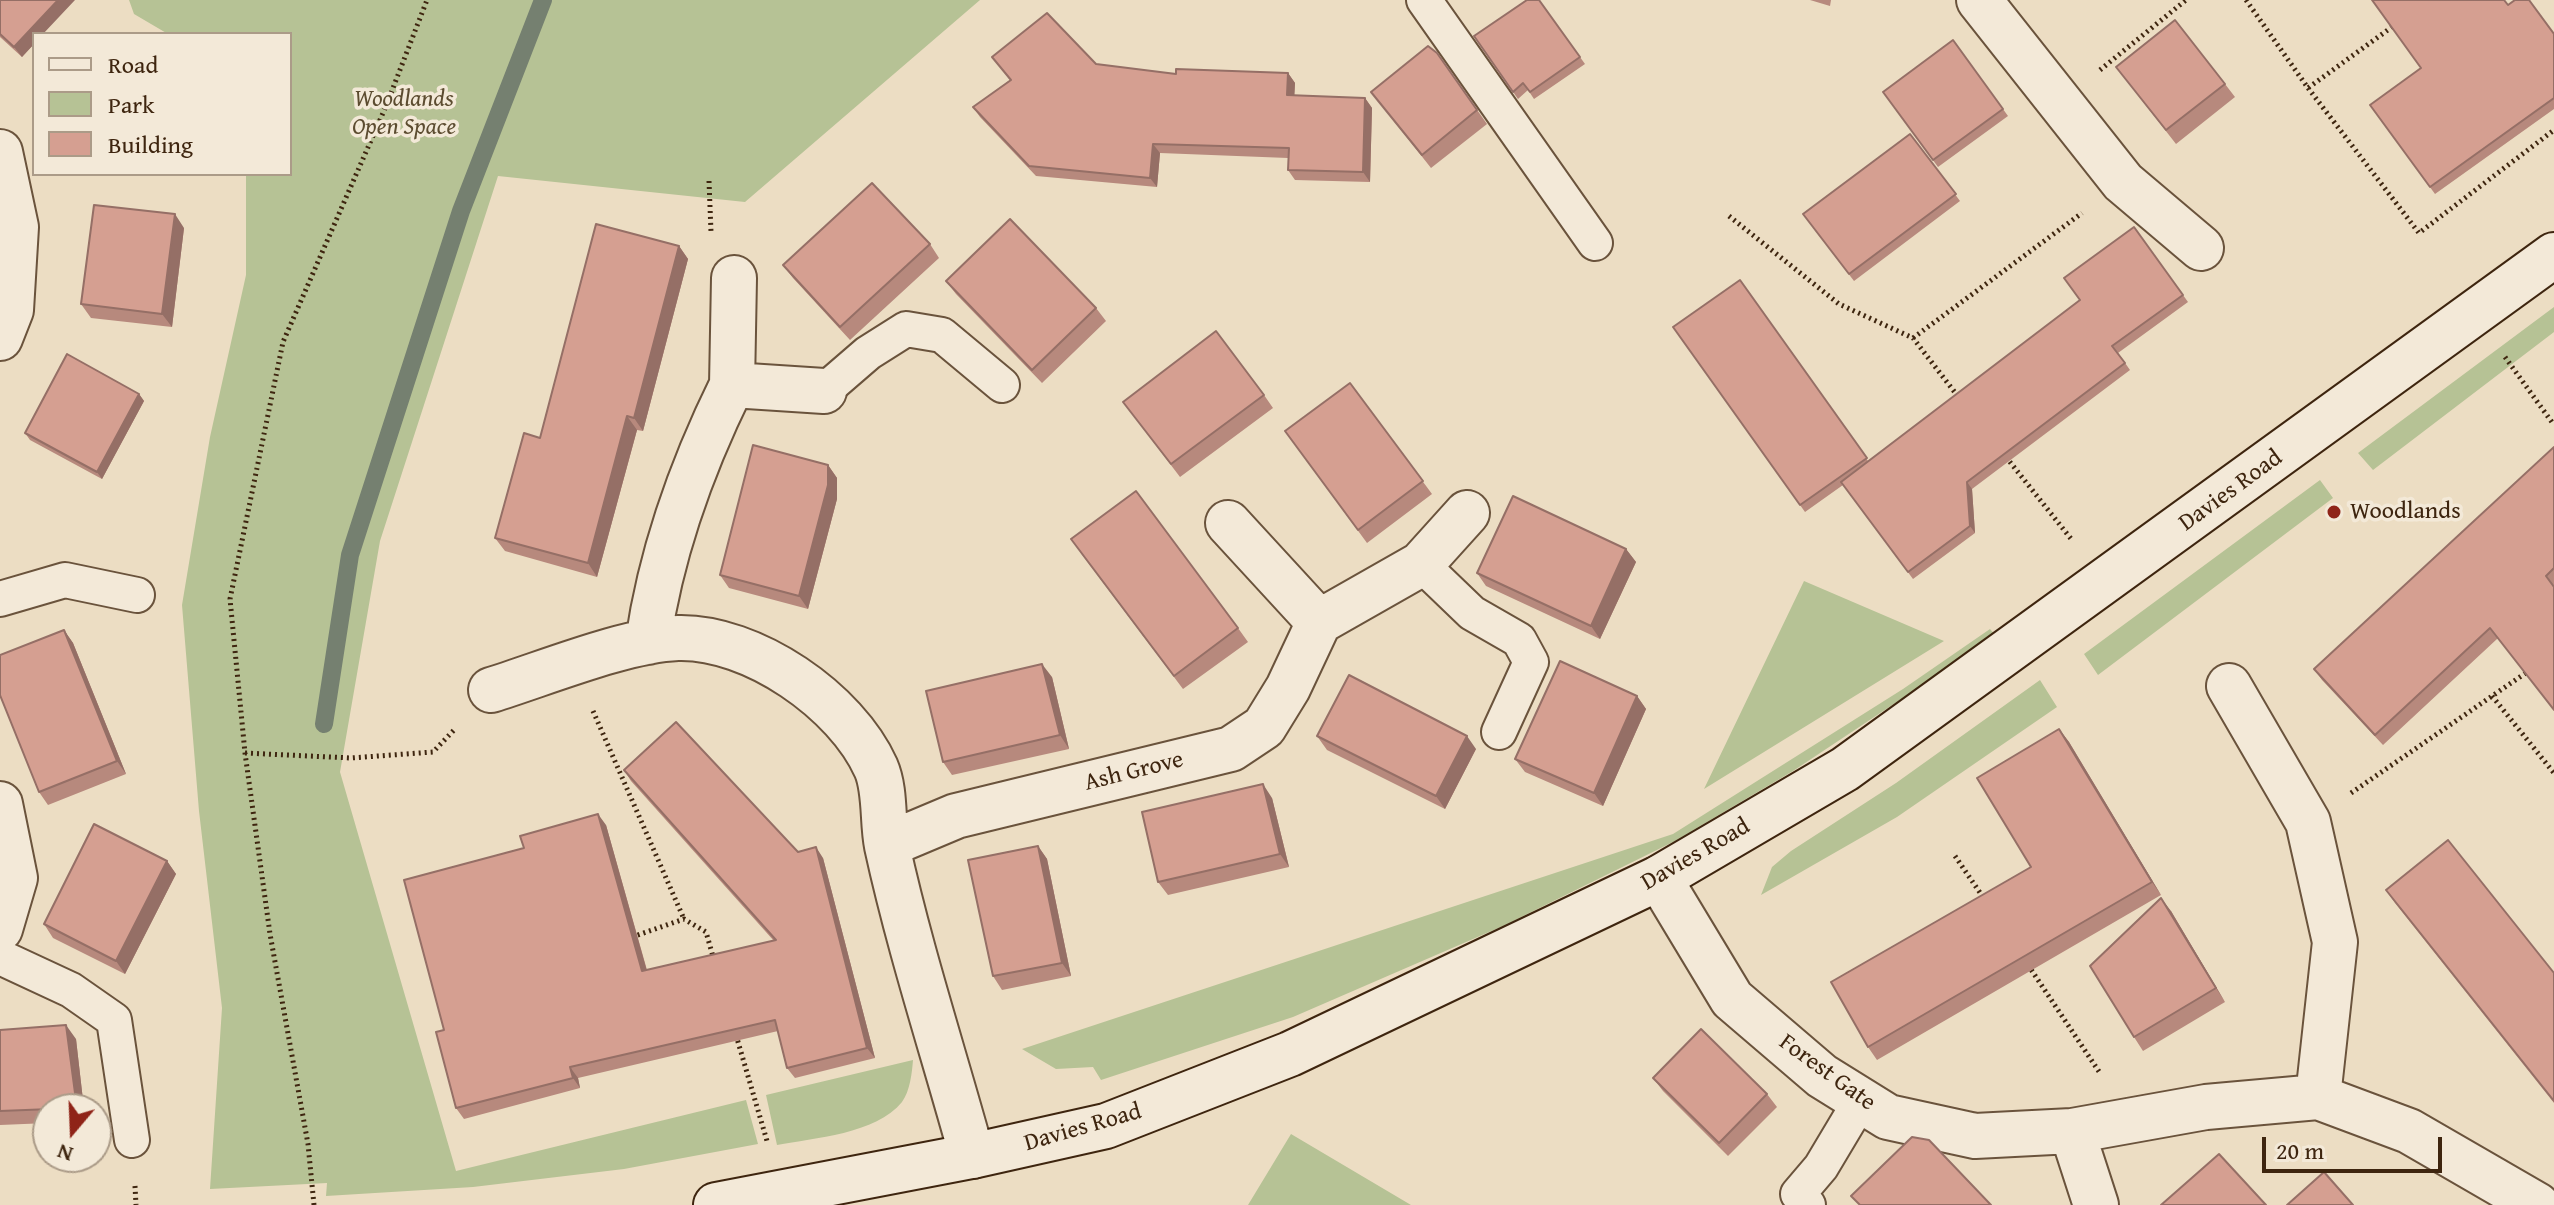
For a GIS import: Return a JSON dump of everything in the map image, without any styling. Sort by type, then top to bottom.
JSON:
[{"type":"street","points":[[1979,0],[2123,182],[2201,248]]},
{"type":"street","points":[[0,152],[16,227],[11,310],[0,338]]},
{"type":"street","name":"Davies Road","points":[[716,1205],[972,1156],[1106,1126],[1290,1054],[1659,878],[1845,769],[2554,255]]},
{"type":"street","points":[[648,642],[655,592],[697,454],[732,385],[734,278]]},
{"type":"street","points":[[732,385],[824,391]]},
{"type":"street","points":[[1228,523],[1319,622],[1421,564],[1467,513]]},
{"type":"street","name":"Ash Grove","points":[[887,845],[956,816],[1231,749],[1264,727],[1288,688],[1319,622]]},
{"type":"street","points":[[491,690],[648,642],[680,638],[722,644],[807,683],[844,722],[877,770],[887,845],[972,1156]]},
{"type":"street","points":[[2229,686],[2308,822],[2335,942],[2318,1097]]},
{"type":"street","points":[[0,804],[15,878],[0,929]]},
{"type":"street","name":"Forest Gate","points":[[1659,878],[1732,999],[1822,1076],[1888,1117],[1975,1136],[2072,1131],[2206,1107],[2318,1097],[2409,1131],[2537,1205]]},
{"type":"street","points":[[2072,1131],[2096,1205]]},
{"type":"lane","points":[[1424,0],[1595,243]]},
{"type":"lane","points":[[824,391],[868,353],[906,329],[942,335],[1002,385]]},
{"type":"lane","points":[[1421,564],[1472,613],[1519,640],[1531,662],[1499,732]]},
{"type":"lane","points":[[0,599],[65,580],[137,595]]},
{"type":"lane","points":[[0,957],[71,990],[114,1020],[132,1140]]},
{"type":"lane","points":[[1808,1205],[1798,1194],[1821,1167],[1861,1100]]},
{"type":"path","points":[[314,1205],[308,1144],[270,934],[245,753],[230,599],[283,342],[386,106],[427,0]]},
{"type":"path","points":[[2060,103],[2186,0]]},
{"type":"path","points":[[2246,0],[2308,88],[2419,233],[2554,130]]},
{"type":"path","points":[[2308,88],[2405,18]]},
{"type":"path","points":[[1913,338],[2123,182]]},
{"type":"path","points":[[1729,216],[1839,304],[1913,338],[1970,411]]},
{"type":"path","points":[[2474,313],[2554,425]]},
{"type":"path","points":[[1999,448],[2105,582]]},
{"type":"path","points":[[2308,822],[2542,662]]},
{"type":"path","points":[[575,664],[618,774],[684,919],[706,932],[715,963]]},
{"type":"path","points":[[245,753],[351,758],[433,752],[491,690]]},
{"type":"path","points":[[2492,696],[2554,773]]},
{"type":"path","points":[[1955,856],[1990,909]]},
{"type":"path","points":[[625,939],[684,919]]},
{"type":"path","points":[[2026,962],[2131,1121]]},
{"type":"path","points":[[733,1024],[782,1192]]},
{"type":"green space","name":"Woodlands Open Space","points":[[129,0],[980,0],[745,202],[498,176],[380,541],[340,772],[456,1171],[746,1100],[758,1144],[624,1169],[473,1187],[326,1196],[327,1183],[210,1189],[222,1008],[199,811],[182,605],[210,437],[246,275],[246,176],[292,176],[292,32],[165,32],[134,14]]},
{"type":"green space","points":[[2554,307],[2554,332],[2373,470],[2358,453]]},
{"type":"green space","points":[[2320,480],[2333,498],[2098,675],[2084,654]]},
{"type":"green space","points":[[1804,581],[1944,641],[1704,789]]},
{"type":"green space","points":[[1990,629],[1996,636],[1793,771],[1675,841],[1503,926],[1293,1017],[1101,1080],[1093,1067],[1056,1069],[1022,1049],[1673,834],[1903,689]]},
{"type":"green space","points":[[2040,680],[2057,707],[1897,817],[1761,895],[1772,867],[1791,851],[1896,783]]},
{"type":"green space","points":[[913,1060],[907,1093],[891,1113],[844,1133],[777,1145],[766,1095]]},
{"type":"green space","points":[[1291,1134],[1411,1205],[1248,1205]]},
{"type":"building","points":[[0,0],[58,0],[14,47],[0,34]]},
{"type":"building","points":[[1527,0],[1539,0],[1580,57],[1530,92],[1523,83],[1513,92],[1474,36]]},
{"type":"building","points":[[2372,0],[2504,0],[2508,5],[2515,0],[2529,0],[2554,34],[2554,98],[2430,187],[2370,105],[2421,68]]},
{"type":"building","points":[[1047,13],[1096,64],[1176,74],[1176,69],[1288,73],[1287,95],[1365,98],[1363,172],[1288,170],[1289,148],[1153,144],[1150,178],[1029,166],[973,107],[1011,80],[992,57]]},
{"type":"building","points":[[2175,20],[2225,84],[2166,130],[2116,67]]},
{"type":"building","points":[[1953,40],[2003,109],[1933,160],[1883,92]]},
{"type":"building","points":[[1428,46],[1437,53],[1477,110],[1422,155],[1371,92]]},
{"type":"building","points":[[1910,134],[1956,194],[1849,274],[1803,214]]},
{"type":"building","points":[[872,183],[930,244],[840,327],[783,265]]},
{"type":"building","points":[[94,205],[175,214],[162,314],[81,304]]},
{"type":"building","points":[[1010,219],[1096,308],[1032,370],[946,281]]},
{"type":"building","points":[[596,224],[679,246],[634,418],[627,416],[588,563],[495,538],[524,433],[540,438]]},
{"type":"building","points":[[2134,227],[2183,295],[2112,346],[2125,363],[1967,482],[1970,526],[1908,572],[1841,482],[2080,300],[2064,278]]},
{"type":"building","points":[[1740,280],[1867,458],[1800,505],[1673,327]]},
{"type":"building","points":[[1216,331],[1264,395],[1171,464],[1123,402]]},
{"type":"building","points":[[67,354],[139,394],[97,472],[25,433]]},
{"type":"building","points":[[1350,383],[1423,481],[1358,530],[1285,431]]},
{"type":"building","points":[[753,445],[828,465],[828,485],[799,596],[720,575]]},
{"type":"building","points":[[2554,447],[2554,568],[2546,576],[2554,587],[2554,710],[2490,628],[2375,735],[2314,669]]},
{"type":"building","points":[[1136,491],[1238,628],[1174,676],[1071,539]]},
{"type":"building","points":[[1513,496],[1626,549],[1591,626],[1477,573]]},
{"type":"building","points":[[64,630],[117,761],[39,792],[0,695],[0,655]]},
{"type":"building","points":[[1560,661],[1637,696],[1594,793],[1515,759]]},
{"type":"building","points":[[1042,664],[1060,735],[943,762],[926,691]]},
{"type":"building","points":[[1349,675],[1467,736],[1436,796],[1317,736]]},
{"type":"building","points":[[676,722],[798,852],[816,847],[867,1048],[787,1068],[775,1020],[570,1067],[573,1078],[456,1108],[436,1032],[444,1030],[404,880],[524,848],[520,836],[598,814],[642,971],[776,940],[624,770]]},
{"type":"building","points":[[2059,729],[2152,882],[1868,1047],[1831,982],[2031,867],[1977,778]]},
{"type":"building","points":[[1263,784],[1280,854],[1158,882],[1142,812]]},
{"type":"building","points":[[94,824],[167,861],[116,961],[44,924]]},
{"type":"building","points":[[2448,840],[2554,973],[2554,1101],[2386,890]]},
{"type":"building","points":[[1038,846],[1062,963],[993,976],[968,860]]},
{"type":"building","points":[[2161,898],[2216,988],[2134,1037],[2090,966]]},
{"type":"building","points":[[66,1025],[75,1093],[32,1093],[32,1110],[0,1111],[0,1030]]},
{"type":"building","points":[[1701,1029],[1767,1094],[1719,1143],[1653,1078]]},
{"type":"building","points":[[1912,1137],[1929,1140],[1991,1205],[1860,1205],[1851,1196]]},
{"type":"building","points":[[2219,1154],[2266,1205],[2161,1205]]},
{"type":"building","points":[[2324,1172],[2353,1205],[2287,1205]]},
{"type":"waterway","points":[[324,724],[350,555],[461,211],[543,0]]},
{"type":"place","name":"Woodlands","points":[[2334,512]]}]
